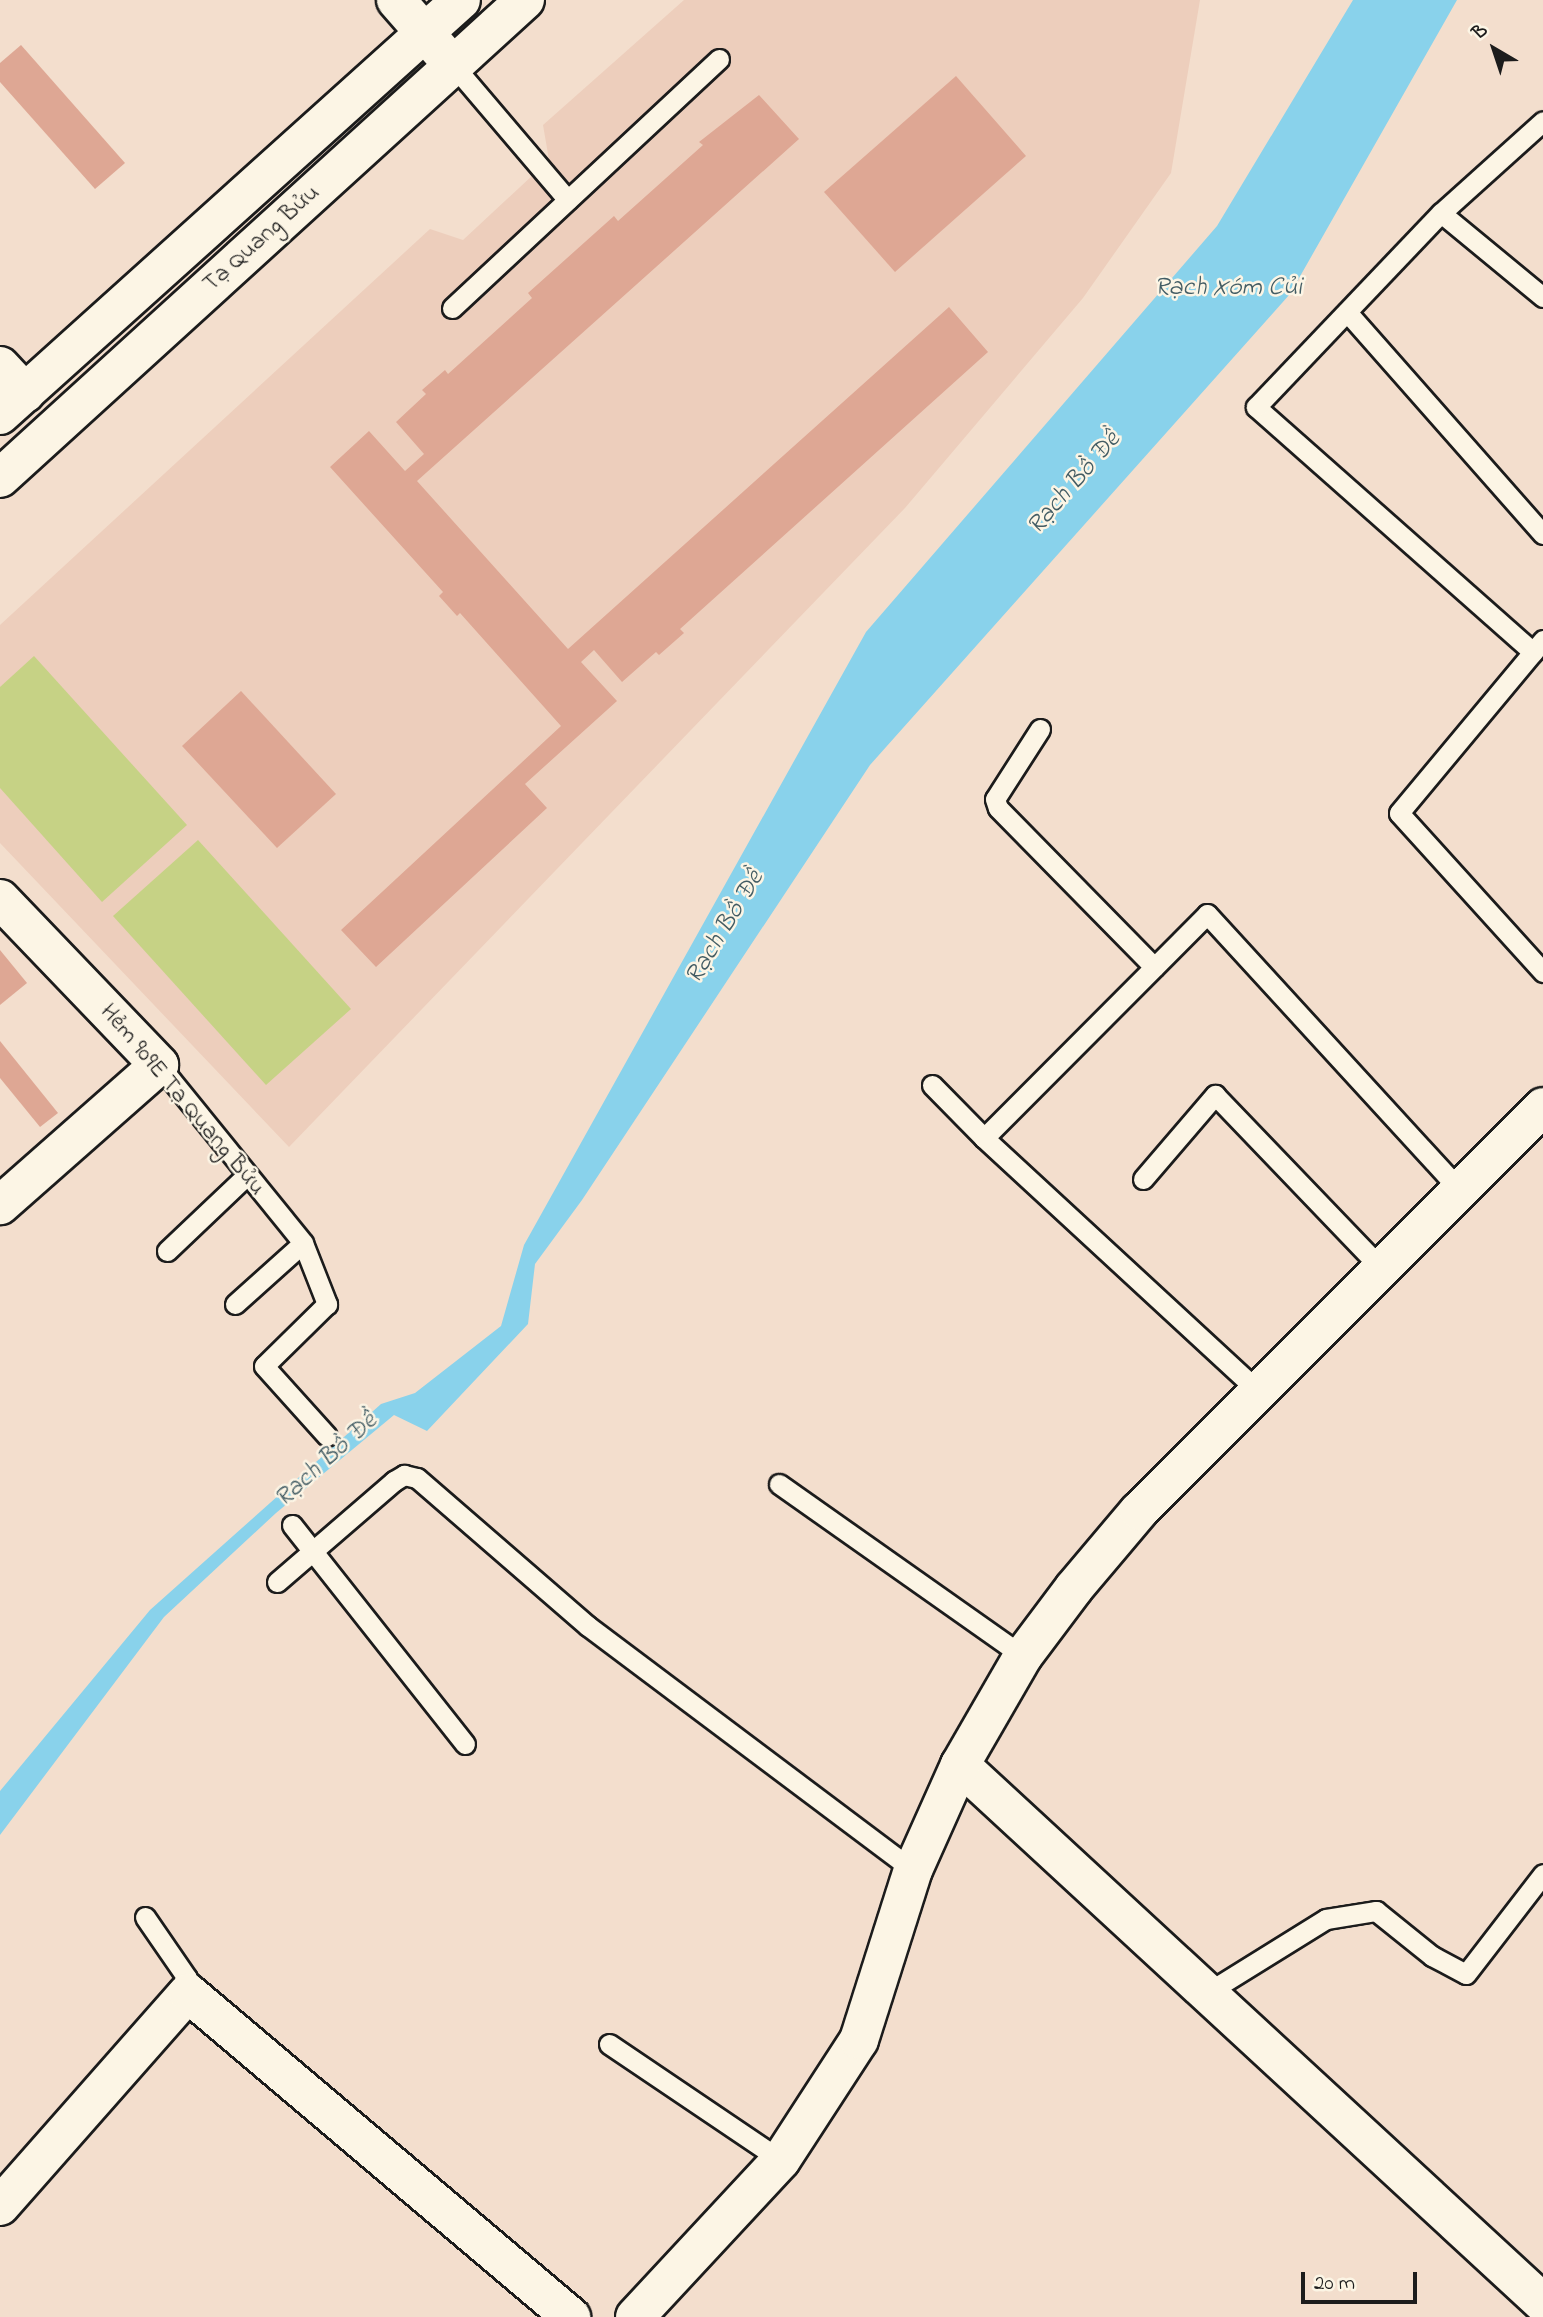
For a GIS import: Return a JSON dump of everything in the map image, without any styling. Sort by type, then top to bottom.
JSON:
[{"type":"street","points":[[396,0],[453,65]]},
{"type":"street","name":"Tạ Quang Bửu","points":[[8,391],[461,0]]},
{"type":"street","name":"Tạ Quang Bửu","points":[[0,478],[525,0]]},
{"type":"street","name":"Hẻm 909E Tạ Quang Bửu","points":[[0,899],[159,1065]]},
{"type":"street","points":[[0,1205],[159,1065]]},
{"type":"street","points":[[635,2317],[781,2160],[859,2040],[913,1870],[960,1765],[1023,1656],[1073,1588],[1139,1511],[1543,1107]]},
{"type":"street","points":[[960,1765],[1205,1994],[1543,2303]]},
{"type":"street","points":[[0,2206],[188,1993],[571,2317]]},
{"type":"lane","points":[[452,307],[719,59]]},
{"type":"lane","points":[[453,65],[568,200]]},
{"type":"lane","points":[[1543,121],[1441,213],[1256,407],[1538,646],[1399,813],[1543,972]]},
{"type":"lane","points":[[1441,213],[1543,297]]},
{"type":"lane","points":[[1347,312],[1543,534]]},
{"type":"lane","points":[[1040,729],[995,799],[998,808],[1154,967]]},
{"type":"lane","points":[[984,1138],[1207,914],[1460,1190]]},
{"type":"lane","name":"Hẻm 909E Tạ Quang Bửu","points":[[159,1065],[246,1176],[303,1243],[327,1304],[264,1366],[327,1436]]},
{"type":"lane","points":[[932,1085],[984,1138],[1258,1391]]},
{"type":"lane","points":[[1143,1179],[1215,1094],[1382,1269]]},
{"type":"lane","points":[[167,1251],[246,1176]]},
{"type":"lane","points":[[235,1304],[303,1243]]},
{"type":"lane","points":[[277,1582],[394,1481],[404,1475],[417,1478],[588,1626],[913,1870]]},
{"type":"lane","points":[[779,1484],[1023,1656]]},
{"type":"lane","points":[[292,1525],[465,1744]]},
{"type":"lane","points":[[1205,1994],[1326,1919],[1376,1911],[1432,1956],[1466,1974],[1543,1874]]},
{"type":"lane","points":[[145,1917],[187,1978],[188,1993]]},
{"type":"lane","points":[[610,2044],[781,2160]]},
{"type":"shaded area","points":[[684,0],[1200,0],[1171,173],[1083,298],[905,508],[289,1147],[0,843],[0,625],[430,229],[463,240],[549,160],[543,125]]},
{"type":"green space","points":[[34,656],[187,825],[102,902],[0,788],[0,687]]},
{"type":"green space","points":[[198,840],[351,1009],[266,1085],[113,916]]},
{"type":"water","name":"Rạch Xóm Củi","points":[[1353,0],[1457,0],[1290,294],[870,765],[582,1200],[535,1264],[528,1324],[427,1431],[394,1415],[276,1513],[164,1617],[0,1835],[0,1791],[150,1610],[381,1404],[415,1393],[501,1326],[524,1245],[866,632],[1217,226]]},
{"type":"building","points":[[21,45],[125,163],[95,189],[0,82],[0,63]]},
{"type":"building","points":[[956,76],[1026,156],[895,272],[824,192]]},
{"type":"building","points":[[759,95],[799,139],[417,481],[568,649],[949,307],[988,352],[680,629],[684,633],[659,655],[656,652],[622,682],[594,650],[581,662],[617,701],[525,784],[547,808],[376,967],[341,930],[561,726],[460,613],[457,616],[439,596],[443,592],[330,467],[369,431],[405,471],[424,454],[396,422],[426,394],[422,390],[445,370],[448,374],[532,298],[528,293],[614,216],[618,221],[703,145],[699,142]]},
{"type":"building","points":[[241,691],[336,794],[277,848],[182,746]]},
{"type":"building","points":[[0,950],[27,983],[0,1005]]},
{"type":"building","points":[[0,1041],[58,1113],[40,1127],[0,1078]]},
{"type":"water label","name":"Rạch Bồ Đề","points":[[1075,484]]},
{"type":"water label","name":"Rạch Bồ Đề","points":[[726,928]]},
{"type":"water label","name":"Rạch Bồ Đề","points":[[327,1461]]}]
